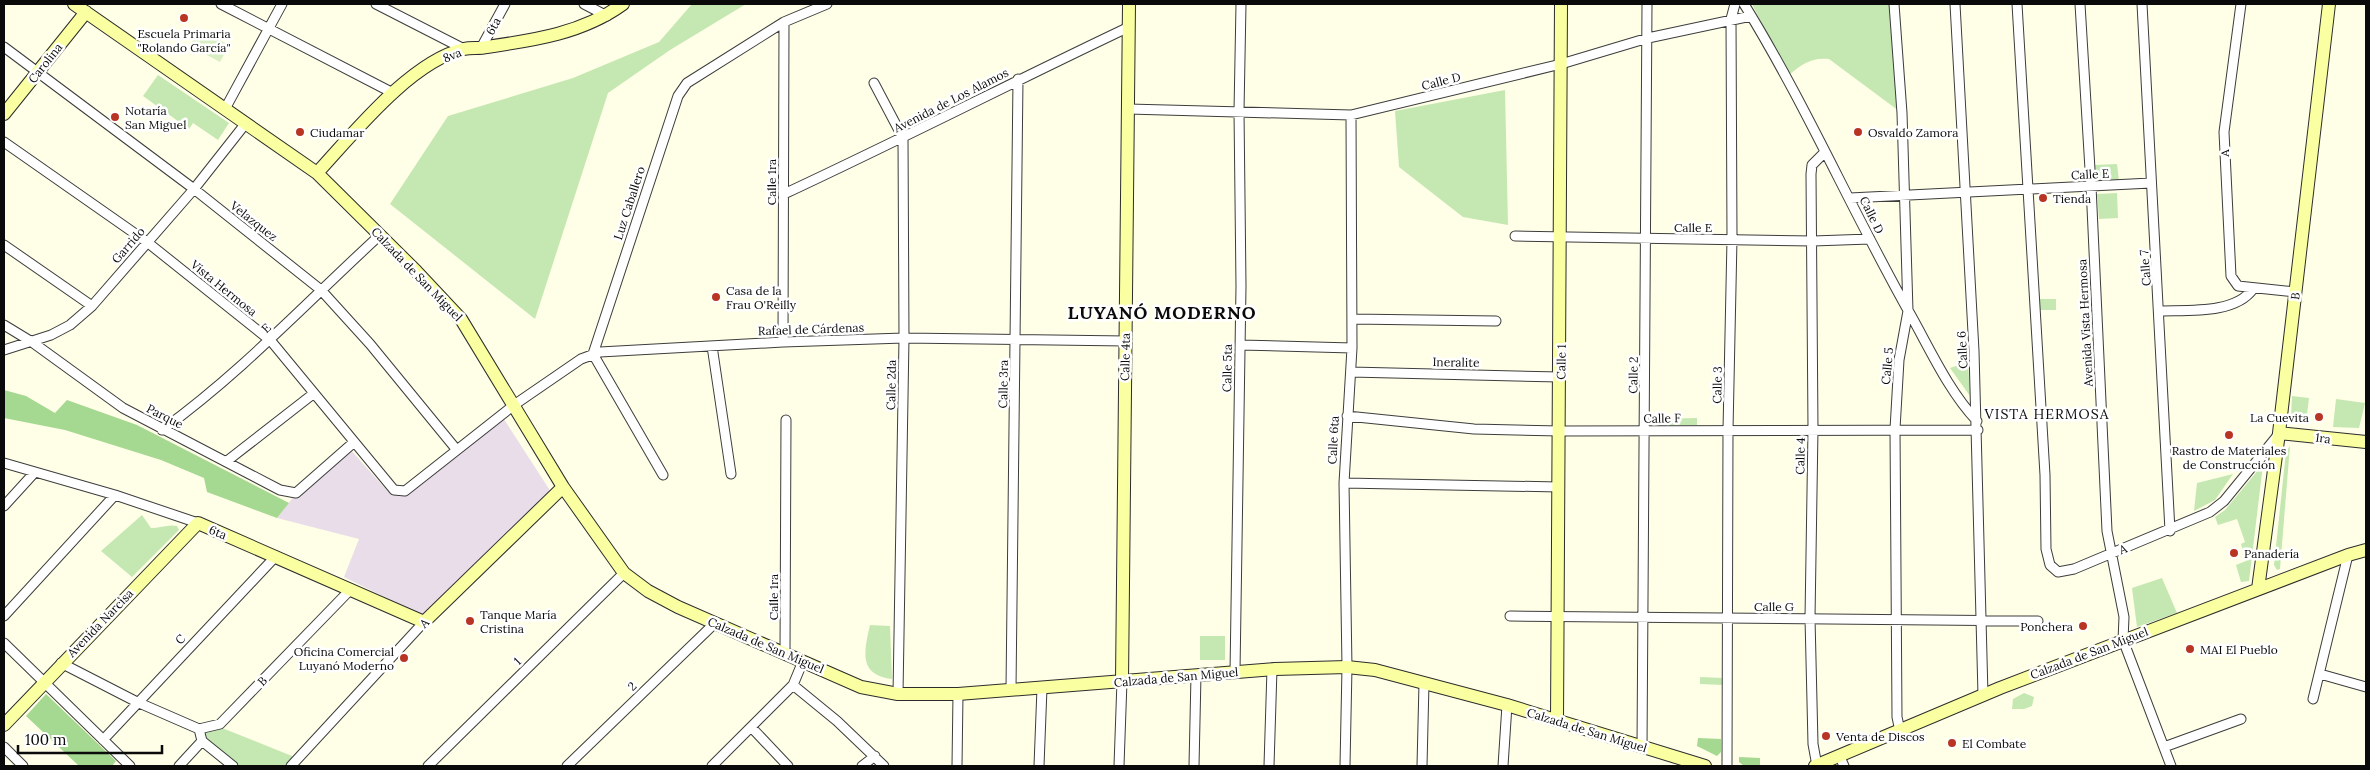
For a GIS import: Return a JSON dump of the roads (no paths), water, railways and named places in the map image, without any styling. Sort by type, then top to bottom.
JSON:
[{"type":"main road","name":"8va","points":[[317,173],[393,93],[421,68],[464,49],[536,40],[582,28],[607,16],[623,4]]},
{"type":"main road","name":"Calle 4ta","points":[[1122,681],[1129,4]]},
{"type":"main road","name":"Calle 1","points":[[1557,720],[1562,4]]},
{"type":"main road","name":"B","points":[[2258,589],[2279,433],[2329,4]]},
{"type":"main road","name":"Carolina","points":[[4,114],[38,74],[77,6]]},
{"type":"main road","name":"Calzada de San Miguel","points":[[77,6],[317,173],[461,319],[563,486],[624,573],[648,591],[678,607],[861,687],[898,694],[958,694],[1272,669],[1348,667],[1375,670],[1507,705],[1705,766]]},
{"type":"main road","name":"1ra","points":[[2279,433],[2366,442]]},
{"type":"main road","name":"A","points":[[424,622],[563,486]]},
{"type":"main road","name":"6ta","points":[[198,523],[424,622]]},
{"type":"main road","name":"Avenida Narcisa","points":[[4,725],[61,663],[198,523]]},
{"type":"main road","name":"Calzada de San Miguel","points":[[1816,766],[1842,762],[1900,732],[1983,695],[2123,640],[2348,555],[2366,550]]},
{"type":"street","points":[[221,4],[393,93]]},
{"type":"street","points":[[224,109],[282,4]]},
{"type":"street","points":[[376,4],[464,49]]},
{"type":"street","name":"6ta","points":[[481,48],[505,4]]},
{"type":"street","points":[[584,4],[607,16]]},
{"type":"street","name":"Luz Caballero","points":[[593,354],[678,96],[687,83],[784,22],[827,4]]},
{"type":"street","name":"Calle 5ta","points":[[1235,672],[1240,345],[1239,111],[1241,4]]},
{"type":"street","name":"Calle 2","points":[[1642,747],[1647,239],[1647,4]]},
{"type":"street","name":"Calle 3","points":[[1727,766],[1728,430],[1732,239],[1731,19],[1735,4]]},
{"type":"street","name":"Calle D","points":[[1744,4],[1850,198],[1908,311],[1960,403],[1977,425]]},
{"type":"street","name":"Calle 5","points":[[1894,4],[1905,196],[1908,311],[1899,360],[1896,429],[1897,717],[1900,732]]},
{"type":"street","name":"Calle 6","points":[[1954,4],[1977,425],[1983,695]]},
{"type":"street","points":[[2017,4],[2028,189]]},
{"type":"street","name":"Avenida Vista Hermosa","points":[[2080,4],[2091,186],[2107,531],[2124,616],[2123,640]]},
{"type":"street","name":"Calle 7","points":[[2142,4],[2160,311],[2170,530]]},
{"type":"street","name":"A","points":[[2241,4],[2224,132],[2224,159],[2231,276],[2238,286],[2253,289]]},
{"type":"street","name":"Calle D","points":[[1128,109],[1351,115],[1561,64],[1648,38],[1751,16]]},
{"type":"street","name":"Calle 1ra","points":[[782,342],[784,22]]},
{"type":"street","name":"Avenida de Los Alamos","points":[[784,194],[904,138],[1018,79],[1129,27]]},
{"type":"street","name":"Velazquez","points":[[4,47],[194,190],[321,290],[370,344],[456,449]]},
{"type":"street","name":"Calle 3ra","points":[[1011,689],[1018,79]]},
{"type":"street","name":"Calle 2da","points":[[874,83],[904,138],[904,338],[898,694]]},
{"type":"street","name":"Calle 6ta","points":[[1345,766],[1348,667],[1344,483],[1352,348],[1351,115]]},
{"type":"street","name":"Garrido","points":[[4,350],[32,342],[70,325],[92,306],[194,190],[246,123]]},
{"type":"street","name":"Vista Hermosa","points":[[4,142],[147,242],[271,341],[353,443],[394,490],[405,491],[456,449]]},
{"type":"street","name":"Calle 4","points":[[1816,766],[1813,744],[1810,618],[1813,429],[1812,165],[1825,152]]},
{"type":"street","name":"Calle E","points":[[1850,198],[2151,183]]},
{"type":"street","name":"A","points":[[2028,189],[2045,474],[2046,549],[2050,565],[2055,571],[2063,572],[2170,530],[2216,508],[2279,433]]},
{"type":"street","name":"E","points":[[162,430],[271,341],[321,290],[380,236]]},
{"type":"street","name":"Calle E","points":[[1515,236],[1813,241],[1870,239]]},
{"type":"street","points":[[4,245],[92,306]]},
{"type":"street","points":[[2160,311],[2210,308],[2238,302],[2248,296],[2253,289],[2296,292]]},
{"type":"street","points":[[1352,319],[1496,321]]},
{"type":"street","name":"Parque","points":[[4,325],[32,342],[123,408],[280,490],[296,493],[353,443]]},
{"type":"street","name":"Rafael de Cárdenas","points":[[514,405],[568,366],[593,354],[782,342],[904,338],[1126,341]]},
{"type":"street","points":[[1240,345],[1352,348]]},
{"type":"street","points":[[712,346],[731,474]]},
{"type":"street","points":[[593,354],[663,475]]},
{"type":"street","name":"Ineralite","points":[[1351,372],[1560,377]]},
{"type":"street","points":[[227,461],[313,394]]},
{"type":"street","points":[[456,449],[514,405]]},
{"type":"street","name":"Calle F","points":[[1347,416],[1474,429],[1560,431],[1896,429],[1977,425]]},
{"type":"street","name":"Calle 1ra","points":[[785,653],[786,420]]},
{"type":"street","name":"6ta","points":[[4,463],[115,495],[198,523]]},
{"type":"street","points":[[4,506],[35,472]]},
{"type":"street","points":[[1344,483],[1560,487]]},
{"type":"street","points":[[4,616],[115,495]]},
{"type":"street","points":[[2313,699],[2348,555]]},
{"type":"street","name":"C","points":[[103,740],[276,556]]},
{"type":"street","name":"1","points":[[428,766],[624,573]]},
{"type":"street","name":"B","points":[[199,729],[220,724],[351,589]]},
{"type":"street","name":"Calle G","points":[[1510,616],[2038,621]]},
{"type":"street","name":"A","points":[[293,764],[424,622]]},
{"type":"street","name":"2","points":[[567,766],[715,623]]},
{"type":"street","points":[[2123,640],[2172,766]]},
{"type":"street","points":[[4,643],[130,766]]},
{"type":"street","points":[[712,766],[793,685],[804,661]]},
{"type":"street","points":[[61,663],[137,702],[199,729],[202,741],[233,766]]},
{"type":"street","points":[[1269,766],[1272,669]]},
{"type":"street","points":[[2320,674],[2366,687]]},
{"type":"street","points":[[1194,766],[1196,675]]},
{"type":"street","points":[[1119,766],[1122,681]]},
{"type":"street","points":[[1422,766],[1424,683]]},
{"type":"street","points":[[793,685],[884,766]]},
{"type":"street","points":[[1039,766],[1042,688]]},
{"type":"street","points":[[957,766],[958,694]]},
{"type":"street","points":[[1503,766],[1507,705]]},
{"type":"street","points":[[2164,746],[2241,719]]},
{"type":"street","points":[[752,728],[788,766]]},
{"type":"street","points":[[179,766],[202,741]]},
{"type":"street","points":[[4,747],[23,766]]},
{"type":"street","points":[[862,766],[875,756]]},
{"type":"street","points":[[293,764],[304,766]]},
{"type":"place","name":"Escuela Primaria \"Rolando García\"","points":[[184,18]]},
{"type":"place","name":"Notaría San Miguel","points":[[115,117]]},
{"type":"place","name":"Ciudamar","points":[[300,132]]},
{"type":"place","name":"Osvaldo Zamora","points":[[1858,132]]},
{"type":"place","name":"Tienda","points":[[2043,198]]},
{"type":"place","name":"Casa de la Frau O'Reilly","points":[[716,297]]},
{"type":"place","name":"La Cuevita","points":[[2319,417]]},
{"type":"place","name":"Rastro de Materiales de Construcción","points":[[2229,435]]},
{"type":"place","name":"Panadería","points":[[2234,553]]},
{"type":"place","name":"Tanque María Cristina","points":[[470,621]]},
{"type":"place","name":"Ponchera","points":[[2083,626]]},
{"type":"place","name":"MAI El Pueblo","points":[[2190,649]]},
{"type":"place","name":"Oficina Comercial Luyanó Moderno","points":[[404,658]]},
{"type":"place","name":"Venta de Discos","points":[[1826,736]]},
{"type":"place","name":"El Combate","points":[[1952,743]]},
{"type":"district","name":"LUYANÓ MODERNO","points":[[1162,312]]},
{"type":"district","name":"VISTA HERMOSA","points":[[2047,414]]}]
